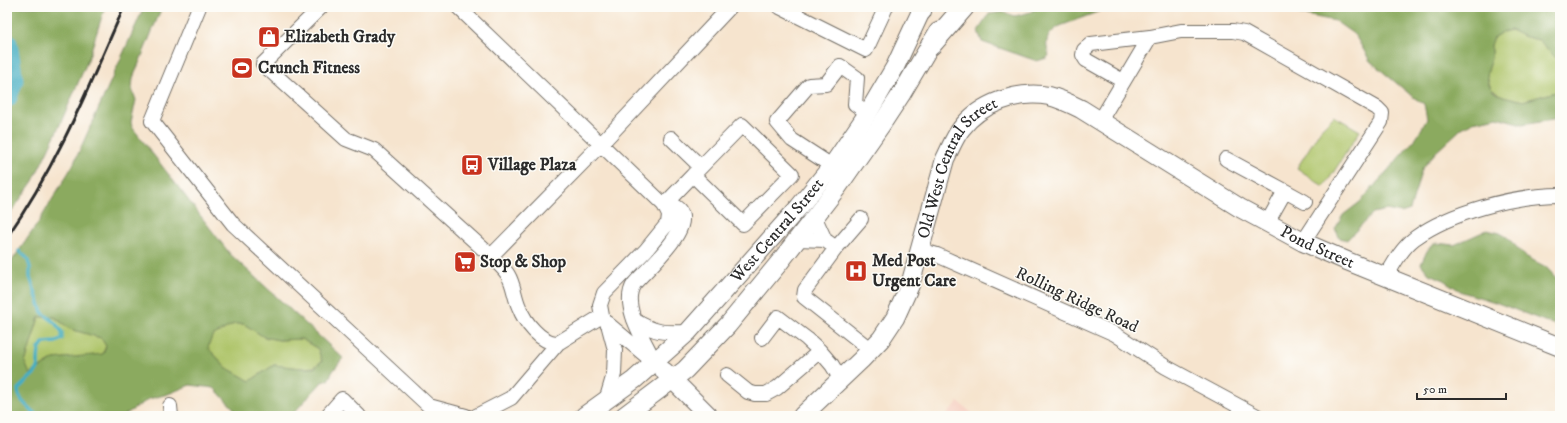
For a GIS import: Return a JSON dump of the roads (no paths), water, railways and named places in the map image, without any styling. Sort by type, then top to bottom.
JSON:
[{"type":"highway","points":[[931,44],[964,7]]},
{"type":"main road","name":"West Central Street","points":[[624,416],[685,370],[728,325],[815,218],[881,125],[952,7]]},
{"type":"main road","name":"West Central Street","points":[[584,416],[634,380],[688,332],[799,207],[832,166],[868,113],[894,67],[922,8]]},
{"type":"main road","name":"Old West Central Street","points":[[802,416],[871,350],[888,328],[900,307],[910,285],[946,159],[956,136],[971,118],[984,109],[1000,102],[1013,97],[1029,95],[1050,96],[1060,99],[1096,118]]},
{"type":"main road","name":"Pond Street","points":[[1096,118],[1221,197],[1303,242],[1560,347]]},
{"type":"main road","points":[[655,362],[709,416]]},
{"type":"street","points":[[199,7],[152,121],[233,224],[429,406],[466,416]]},
{"type":"street","points":[[322,7],[263,64],[346,140],[374,150],[491,256],[507,273],[514,289],[519,308],[533,331],[552,343],[558,343]]},
{"type":"street","points":[[458,7],[664,205],[668,215],[668,223],[646,250],[604,293],[600,305],[615,350],[614,374],[606,401]]},
{"type":"street","points":[[491,256],[601,144],[730,7]]},
{"type":"street","points":[[780,7],[866,50],[886,7]]},
{"type":"street","points":[[1123,81],[1086,60],[1083,53],[1085,48],[1091,44],[1181,32],[1233,31],[1244,33],[1380,110],[1382,115],[1381,122],[1303,242]]},
{"type":"street","points":[[1096,118],[1123,81],[1150,37]]},
{"type":"street","points":[[832,166],[792,140],[777,122],[809,85],[826,84],[840,66],[857,78],[855,104],[868,113]]},
{"type":"street","points":[[664,205],[697,171],[742,125],[792,174],[743,224],[697,171],[671,138]]},
{"type":"street","points":[[1226,159],[1305,202]]},
{"type":"street","points":[[1267,223],[1285,191]]},
{"type":"street","points":[[1386,277],[1405,247],[1415,238],[1441,224],[1460,216],[1501,203],[1530,196],[1560,195]]},
{"type":"street","points":[[655,362],[634,320],[629,298],[632,288],[671,243],[682,225],[683,220],[677,209],[669,204],[664,205]]},
{"type":"street","points":[[815,218],[831,244]]},
{"type":"street","points":[[861,219],[831,244],[805,290],[804,297],[871,350]]},
{"type":"street","points":[[798,239],[831,244]]},
{"type":"street","name":"Rolling Ridge Road","points":[[920,250],[937,256],[1115,334],[1166,367],[1257,416]]},
{"type":"street","points":[[762,338],[778,317],[820,351],[832,365],[841,380]]},
{"type":"street","points":[[476,416],[511,398],[558,343],[605,320]]},
{"type":"street","points":[[605,320],[655,362]]},
{"type":"street","points":[[634,320],[648,329],[664,333],[688,332]]},
{"type":"street","points":[[727,375],[748,392],[755,394],[766,394],[777,388],[820,351]]},
{"type":"street","points":[[327,416],[342,399],[359,416]]},
{"type":"waterway","points":[[7,43],[13,80],[7,97]]},
{"type":"waterway","points":[[19,251],[27,258],[30,267],[30,277],[42,312],[55,323],[62,332],[62,339],[56,342],[43,343],[39,349],[38,368],[35,373],[18,389],[18,393],[24,404],[37,416]]},
{"type":"railway","points":[[7,237],[25,210],[57,154],[85,96],[124,7]]},
{"type":"place","name":"Elizabeth Grady","points":[[269,37]]},
{"type":"place","name":"Crunch Fitness","points":[[242,68]]},
{"type":"place","name":"Village Plaza","points":[[472,165]]},
{"type":"place","name":"Stop & Shop","points":[[465,262]]},
{"type":"place","name":"Med Post Urgent Care","points":[[856,271]]}]
